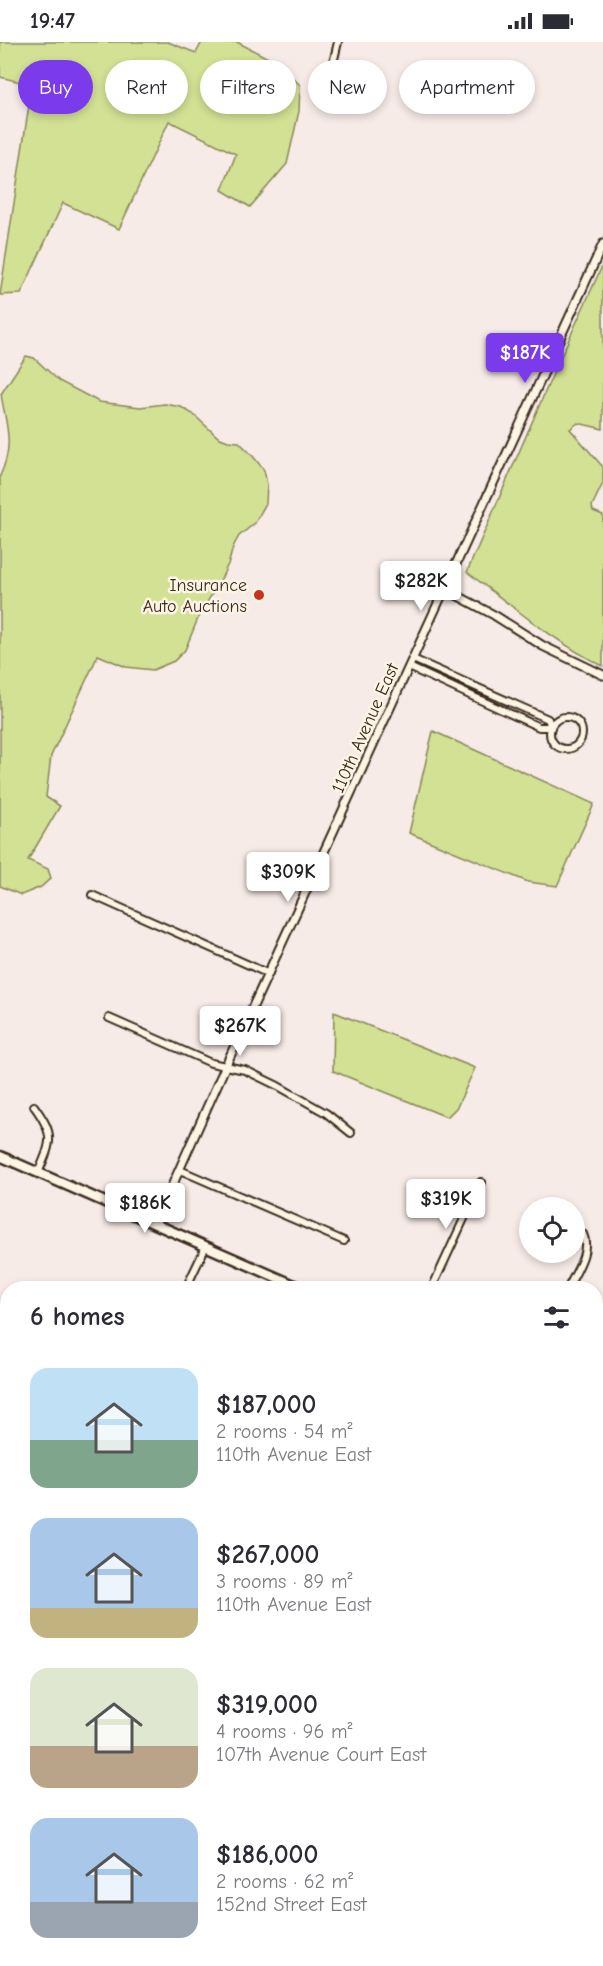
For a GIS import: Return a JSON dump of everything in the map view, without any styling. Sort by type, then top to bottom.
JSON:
[{"type":"main road","points":[[0,1156],[285,1281]]},
{"type":"street","points":[[334,59],[338,42]]},
{"type":"street","name":"110th Avenue East","points":[[155,1224],[603,244]]},
{"type":"street","points":[[445,589],[495,615],[543,646],[603,675]]},
{"type":"street","points":[[413,659],[548,719],[553,742],[561,748],[572,748],[581,736],[580,726],[573,719],[563,717],[554,722],[551,727]]},
{"type":"street","points":[[409,668],[539,727],[551,727]]},
{"type":"street","points":[[92,895],[269,974]]},
{"type":"street","points":[[109,1018],[211,1063],[245,1070],[326,1113],[351,1133]]},
{"type":"street","points":[[34,1106],[46,1123],[49,1135],[47,1150],[38,1173]]},
{"type":"street","points":[[180,1170],[344,1242]]},
{"type":"street","points":[[435,1281],[481,1182]]},
{"type":"street","points":[[189,1281],[206,1246]]},
{"type":"street","points":[[571,1281],[580,1263]]},
{"type":"green space","points":[[0,42],[168,42],[196,53],[202,42],[237,42],[272,60],[200,60],[200,114],[296,114],[296,81],[300,85],[299,111],[287,164],[250,207],[222,190],[236,154],[169,121],[119,229],[63,203],[21,294],[0,295],[28,114],[93,114],[93,60],[18,60],[18,82],[0,77]]},
{"type":"green space","points":[[603,264],[603,429],[578,423],[570,429],[603,467],[603,483],[592,506],[593,511],[603,515],[603,666],[551,635],[467,572]]},
{"type":"green space","points":[[26,356],[34,358],[59,381],[99,402],[140,407],[165,404],[181,407],[193,414],[218,437],[239,442],[264,470],[267,484],[266,503],[255,523],[239,536],[221,579],[199,616],[185,650],[174,661],[153,670],[126,667],[98,655],[51,756],[46,797],[60,806],[28,860],[48,869],[51,878],[41,887],[21,895],[0,886],[0,476],[5,464],[8,444],[1,394]]},
{"type":"green space","points":[[433,731],[594,804],[557,886],[528,882],[409,833]]},
{"type":"green space","points":[[334,1012],[475,1068],[457,1107],[447,1117],[333,1071]]},
{"type":"place","name":"Insurance Auto Auctions","points":[[259,595]]}]
